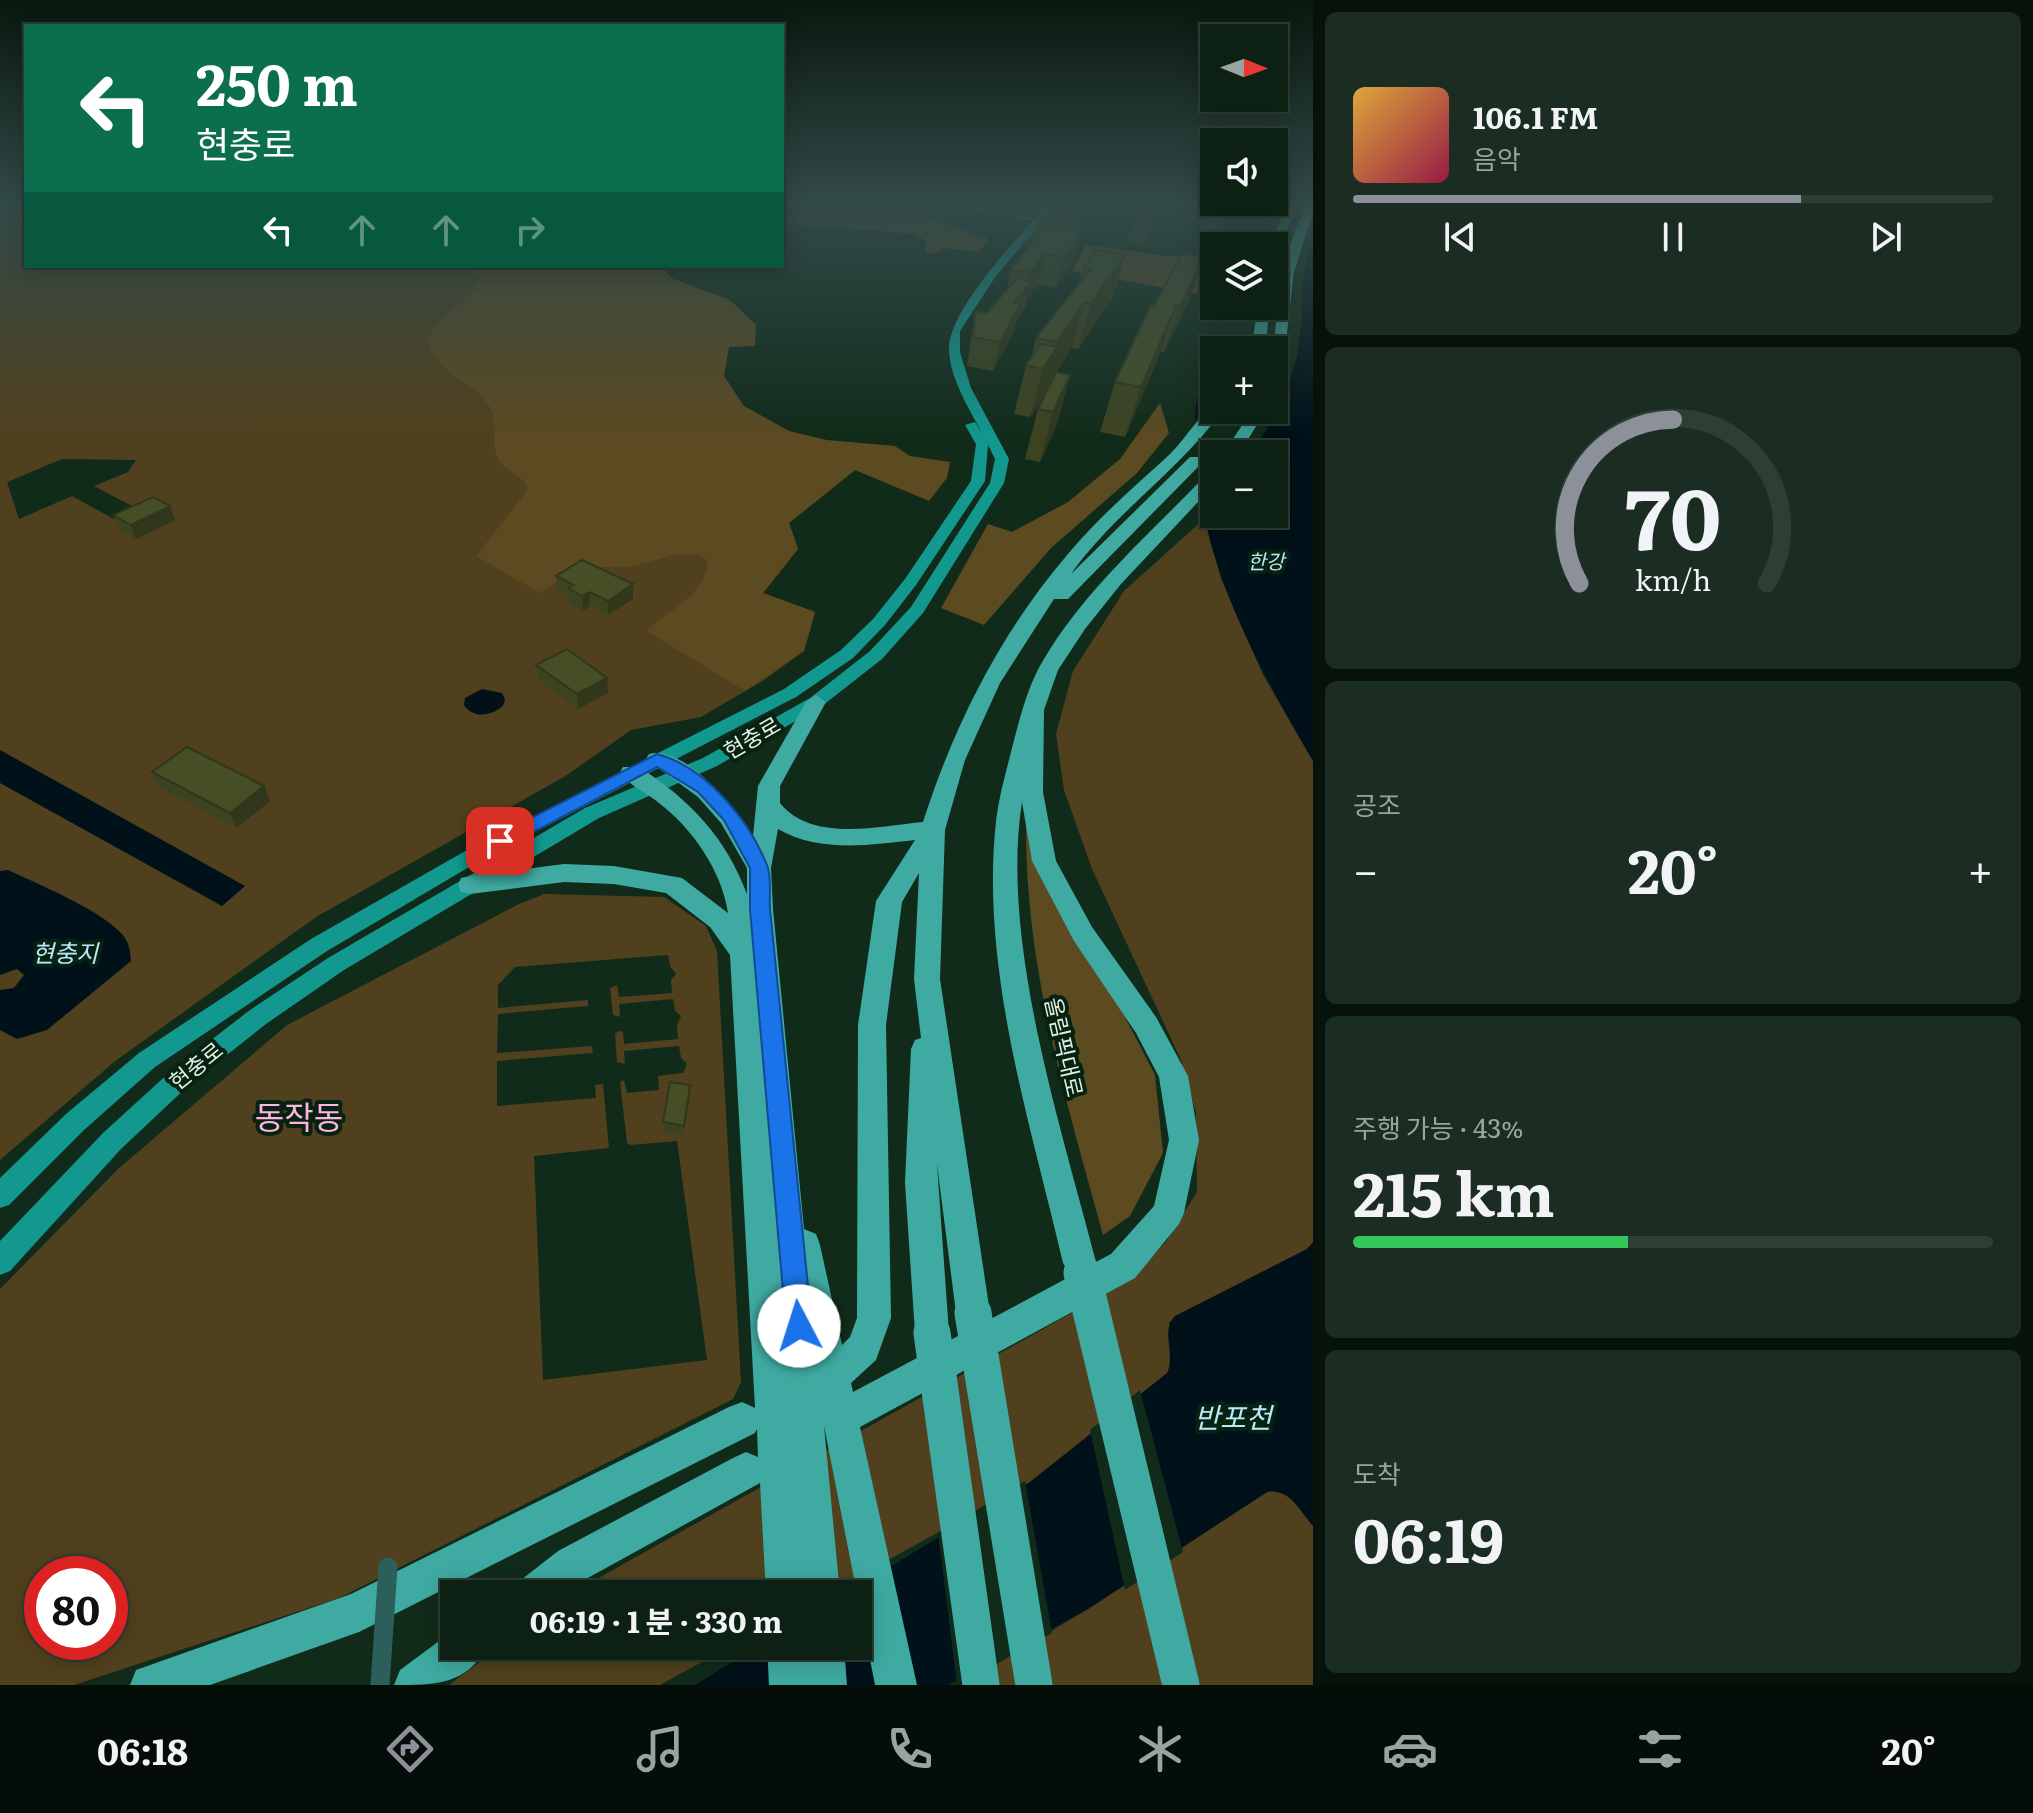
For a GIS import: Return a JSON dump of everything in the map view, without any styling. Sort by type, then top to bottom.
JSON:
[{"type":"highway","points":[[1282,336],[1286,283]]},
{"type":"highway","points":[[1122,520],[1205,424]]},
{"type":"highway","points":[[981,1685],[932,1333],[921,1183],[933,830],[954,760],[990,683],[1073,559],[1198,458],[1223,424]]},
{"type":"highway","name":"올림픽대로","points":[[1181,1685],[1018,1001],[1008,912],[1007,832],[1014,783],[1033,705],[1059,650],[1103,594],[1200,490]]},
{"type":"highway","points":[[788,1580],[798,1523],[785,1169],[760,909],[759,868],[767,827],[769,786],[816,702]]},
{"type":"highway","points":[[848,1431],[1123,1266],[1168,1213],[1184,1140],[1173,1076],[1146,1025],[1083,934],[1044,861],[1032,792],[1033,705]]},
{"type":"highway","points":[[647,773],[685,773],[704,788],[731,816],[759,868]]},
{"type":"highway","points":[[647,773],[712,842],[740,908],[798,1523],[816,1580]]},
{"type":"highway","points":[[767,803],[785,824],[804,832],[839,838],[933,830]]},
{"type":"highway","points":[[844,1368],[864,1348],[874,1318],[872,1025],[889,901],[933,830]]},
{"type":"highway","points":[[470,885],[564,873],[614,875],[673,885],[700,902],[719,920],[743,952]]},
{"type":"highway","points":[[927,979],[973,1313],[1034,1685]]},
{"type":"highway","points":[[785,1169],[848,1431],[896,1685]]},
{"type":"highway","points":[[151,1685],[359,1612],[742,1420]]},
{"type":"highway","points":[[553,1580],[572,1565],[746,1471]]},
{"type":"highway","points":[[415,1685],[448,1660]]},
{"type":"highway","points":[[789,1660],[790,1685]]},
{"type":"highway","points":[[824,1660],[826,1685]]},
{"type":"main road","name":"현충로","points":[[0,1196],[75,1122],[147,1060],[222,1008],[422,884],[647,773],[790,693],[847,654],[879,622],[937,546],[978,481],[982,444],[953,392],[943,361],[942,329],[974,283]]},
{"type":"main road","name":"현충로","points":[[685,773],[816,702],[876,655],[917,610],[997,483],[1002,459],[965,388],[954,352],[955,331],[986,283]]},
{"type":"main road","name":"현충로","points":[[0,1261],[112,1141],[180,1078],[258,1017],[336,964],[610,803],[647,773]]},
{"type":"street","points":[[380,1685],[388,1567]]},
{"type":"shaded area","points":[[0,283],[622,283],[695,402],[855,470],[789,523],[798,549],[763,593],[815,612],[804,651],[764,680],[701,717],[631,730],[567,775],[316,917],[114,1062],[0,1160]],"holes":[[[62,459],[136,460],[128,472],[94,486],[147,514],[125,525],[72,496],[19,519],[7,482]]]},
{"type":"shaded area","points":[[478,283],[683,283],[730,300],[756,325],[755,346],[729,347],[724,376],[744,406],[789,431],[827,440],[895,446],[910,456],[950,462],[947,478],[929,501],[855,470],[789,523],[798,549],[763,593],[815,612],[804,651],[745,691],[647,631],[700,585],[708,561],[700,555],[677,554],[629,567],[578,567],[540,593],[476,556],[527,491],[527,484],[498,458],[494,445],[493,416],[485,399],[441,364],[427,341],[438,324]]},
{"type":"shaded area","points":[[1136,283],[1200,283],[1200,294]]},
{"type":"shaded area","points":[[1160,403],[1169,433],[1137,473],[1051,548],[984,625],[941,608],[988,524],[1012,532],[1068,502],[1120,459]]},
{"type":"shaded area","points":[[1200,523],[1200,528],[1208,528],[1221,579],[1263,675],[1313,761],[1313,1242],[1307,1249],[1169,1322],[1171,1365],[1168,1373],[1030,1482],[852,1580],[595,1580],[1118,1287],[1165,1243],[1197,1192],[1196,1113],[1181,1060],[1092,869],[1064,790],[1056,734],[1073,671],[1124,591]]},
{"type":"shaded area","points":[[1026,825],[1155,1075],[1163,1153],[1130,1216],[1103,1235],[1062,1083],[1040,982],[1032,930]]},
{"type":"shaded area","points":[[544,894],[664,897],[706,926],[717,951],[741,1382],[733,1399],[339,1598],[74,1685],[0,1685],[0,1289],[119,1168],[287,1025],[517,905]],"holes":[[[668,955],[670,966],[676,974],[671,980],[672,993],[619,997],[617,985],[610,988],[613,1015],[620,1017],[619,1004],[673,999],[675,1011],[681,1016],[677,1025],[678,1039],[624,1044],[623,1032],[618,1031],[615,1034],[617,1062],[625,1064],[624,1051],[679,1046],[681,1058],[687,1064],[683,1073],[658,1076],[659,1090],[627,1093],[624,1080],[620,1082],[627,1143],[677,1141],[707,1360],[543,1380],[534,1156],[609,1148],[603,1084],[595,1085],[596,1098],[497,1106],[497,1061],[593,1053],[592,1046],[497,1053],[498,1014],[588,1006],[588,1000],[498,1008],[498,985],[515,967]]]},
{"type":"shaded area","points":[[1276,1490],[1290,1497],[1313,1526],[1313,1685],[962,1685],[1088,1609],[1267,1492]]},
{"type":"shaded area","points":[[482,1660],[706,1660],[660,1685],[449,1685]]},
{"type":"water","name":"한강","points":[[1288,283],[1313,283],[1313,761],[1271,686],[1233,608],[1207,528],[1288,528],[1288,440],[1200,440],[1200,494],[1195,440],[1199,391],[1200,424],[1288,424],[1288,336],[1274,336],[1274,320],[1288,320]]},
{"type":"water","points":[[482,689],[502,693],[505,699],[503,706],[482,714],[468,709],[464,705],[465,698]]},
{"type":"water","points":[[0,750],[245,886],[222,906],[0,783]]},
{"type":"water","name":"현충지","points":[[8,870],[110,923],[125,939],[131,961],[47,1030],[17,1039],[0,1030],[0,990],[14,988],[24,975],[17,969],[0,975],[0,871]]},
{"type":"water","name":"반포천","points":[[1313,1243],[1313,1526],[1288,1497],[1282,1493],[1267,1492],[1088,1609],[948,1685],[695,1685],[736,1660],[872,1660],[872,1580],[868,1580],[1030,1482],[1167,1373],[1170,1358],[1168,1336],[1175,1316],[1307,1249]]},
{"type":"pier","points":[[1288,283],[1302,283],[1302,321],[1288,389],[1288,336],[1242,336],[1252,320],[1288,320]]},
{"type":"pier","points":[[1200,413],[1200,424],[1269,424],[1260,440],[1200,440],[1200,514],[1191,466],[1191,427]]},
{"type":"pier","points":[[1140,1390],[1183,1552],[1125,1590],[1090,1430]]},
{"type":"pier","points":[[1025,1481],[1052,1633],[957,1685],[938,1533]]},
{"type":"building","points":[[1013,283],[1031,283],[1014,302],[1021,303],[1000,342],[973,337],[976,311],[987,313]]},
{"type":"building","points":[[1080,283],[1105,283],[1091,303],[1084,302],[1057,342],[1036,338]]},
{"type":"building","points":[[1167,283],[1192,283],[1180,306],[1176,305],[1141,387],[1115,382],[1151,305],[1154,306]]},
{"type":"building","points":[[1041,344],[1057,347],[1043,369],[1026,365]]},
{"type":"building","points":[[1056,372],[1070,375],[1053,412],[1038,409]]},
{"type":"building","points":[[153,497],[170,506],[131,525],[113,515]]},
{"type":"building","points":[[582,560],[633,584],[608,601],[590,592],[582,596],[568,588],[574,585],[556,576]]},
{"type":"building","points":[[567,649],[607,678],[577,694],[536,665]]},
{"type":"building","points":[[187,747],[264,786],[230,813],[152,772]]},
{"type":"building","points":[[670,1082],[690,1085],[684,1126],[663,1122]]},
{"type":"district","name":"동작동","points":[[299,1118]]},
{"type":"route","points":[[500,841],[657,759],[685,773],[731,816],[759,868],[760,909],[799,1326]]}]
